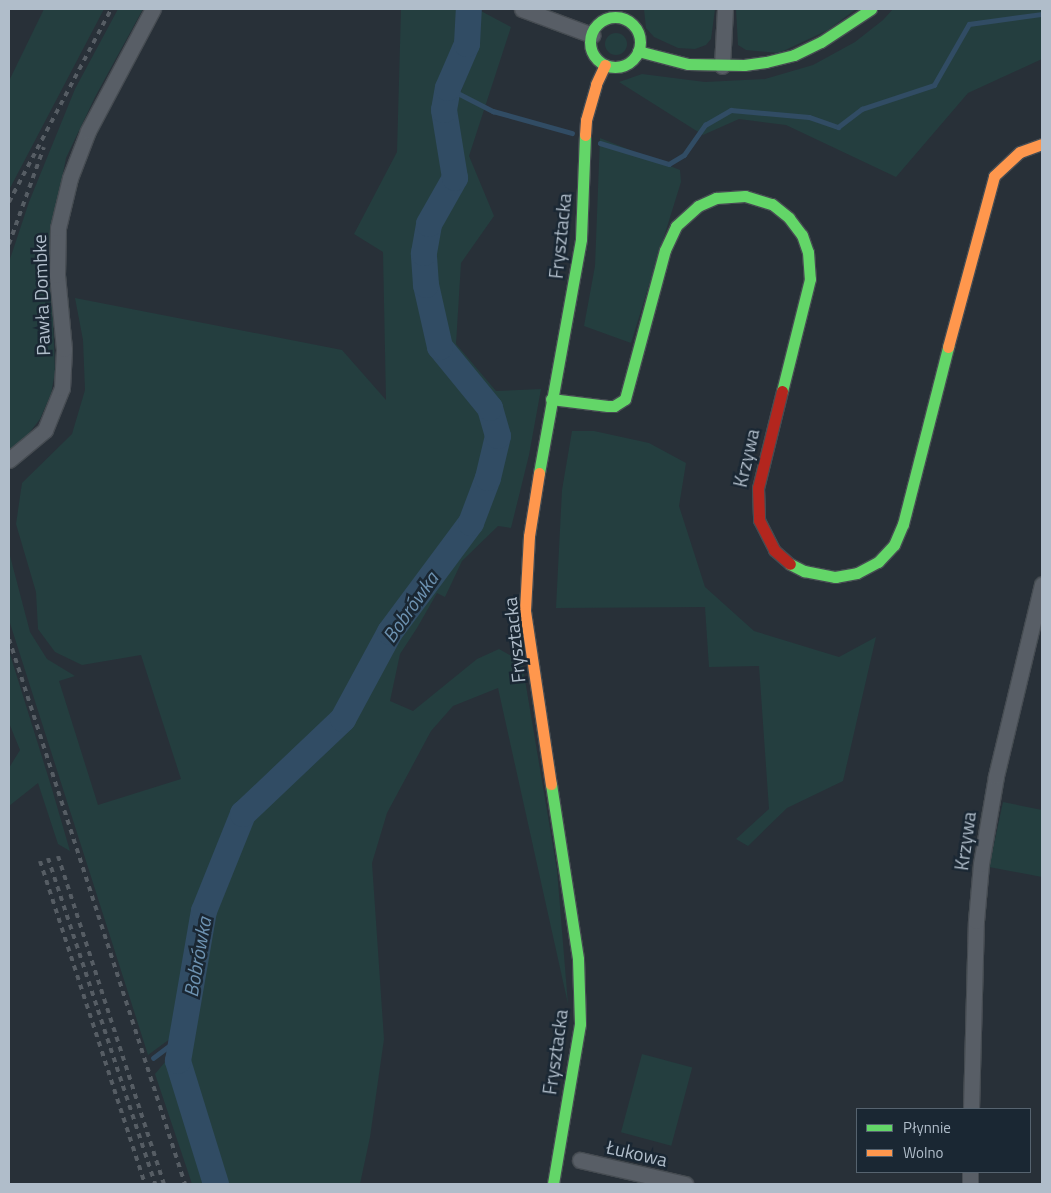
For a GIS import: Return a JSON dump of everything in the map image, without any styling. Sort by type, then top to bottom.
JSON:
[{"type":"street","name":"Pawła Dombke","points":[[9,460],[45,430],[62,388],[64,349],[57,275],[58,228],[70,178],[88,131],[153,9]]},
{"type":"street","points":[[522,9],[592,35]]},
{"type":"street","points":[[722,66],[725,9]]},
{"type":"street","points":[[638,52],[688,64],[722,66],[766,62],[794,55],[846,28],[871,9]]},
{"type":"street","points":[[623,14],[639,35],[638,52],[634,58],[621,66],[605,65],[599,61],[591,49],[592,35],[595,28],[606,19],[623,14]]},
{"type":"street","name":"Frysztacka","points":[[553,1184],[580,1024],[578,959],[524,611],[529,536],[551,399],[581,239],[586,120],[596,84],[605,65]]},
{"type":"street","name":"Krzywa","points":[[551,399],[614,406],[625,399],[665,250],[676,226],[698,206],[716,198],[745,196],[772,204],[789,218],[802,235],[811,269],[810,280],[758,488],[759,520],[774,550],[793,566],[804,572],[835,577],[857,573],[868,568],[878,562],[894,545],[903,524],[989,188],[994,176],[1009,160],[1029,147],[1042,144]]},
{"type":"street","name":"Krzywa","points":[[971,1108],[976,921],[982,856],[996,776],[1042,584]]},
{"type":"street","name":"Łukowa","points":[[580,1160],[685,1184]]},
{"type":"green space","points":[[44,9],[104,9],[9,190],[9,81]]},
{"type":"green space","points":[[118,9],[143,9],[95,97],[66,158],[50,239],[55,372],[51,394],[40,419],[19,446],[9,451],[9,262],[29,202],[75,89]]},
{"type":"green space","points":[[401,9],[462,9],[456,46],[437,108],[445,174],[430,206],[416,245],[422,301],[434,359],[476,403],[491,437],[479,486],[461,524],[400,603],[335,717],[288,760],[237,812],[194,915],[174,1036],[148,1055],[9,620],[9,552],[30,632],[47,659],[75,676],[59,681],[98,805],[181,779],[141,655],[82,665],[55,652],[38,629],[36,592],[16,524],[22,483],[72,434],[85,390],[83,340],[75,298],[342,350],[386,400],[383,252],[354,234],[397,152]]},
{"type":"green space","points":[[644,9],[715,9],[711,39],[706,45],[695,49],[678,48],[654,37],[646,28]]},
{"type":"green space","points":[[736,9],[856,9],[828,30],[779,53],[746,50],[738,45]]},
{"type":"green space","points":[[893,9],[1042,9],[1042,59],[968,93],[896,177],[786,125],[739,119],[703,135],[619,82],[642,74],[705,82],[765,79],[813,65],[855,42],[883,20]]},
{"type":"green space","points":[[481,11],[511,27],[469,156],[494,216],[461,263],[456,344],[496,391],[541,389],[529,455],[511,528],[498,526],[462,561],[445,597],[437,593],[400,654],[390,701],[413,711],[477,659],[499,649],[522,662],[557,870],[568,1004],[498,688],[453,706],[431,731],[387,813],[372,863],[384,1039],[370,1137],[360,1184],[224,1184],[183,1056],[200,965],[218,894],[240,835],[252,814],[348,726],[370,693],[398,636],[481,529],[494,488],[501,435],[494,402],[445,337],[431,280],[436,221],[464,186],[456,168],[453,114],[474,55]]},
{"type":"green space","points":[[616,33],[626,40],[627,44],[620,54],[616,55],[606,48],[605,44],[612,34]]},
{"type":"green space","points":[[600,138],[680,170],[681,182],[631,343],[584,326],[595,266]]},
{"type":"green space","points":[[572,431],[594,431],[649,443],[686,463],[679,506],[705,587],[754,631],[839,657],[876,637],[843,781],[787,808],[748,846],[736,839],[769,809],[759,666],[709,667],[705,607],[556,608],[562,490]]},
{"type":"green space","points":[[9,651],[70,851],[58,844],[38,783],[9,806],[9,768],[20,750],[9,723]]},
{"type":"green space","points":[[1003,802],[1042,810],[1042,877],[989,867]]},
{"type":"green space","points":[[175,1050],[173,1080],[205,1184],[192,1184],[155,1074]]},
{"type":"green space","points":[[642,1054],[692,1067],[671,1146],[621,1132]]},
{"type":"waterway","name":"Bobrówka","points":[[216,1184],[178,1061],[204,911],[243,814],[343,719],[390,632],[471,523],[488,478],[498,436],[490,408],[440,347],[426,285],[424,253],[429,224],[455,178],[444,110],[448,88],[467,44],[469,9]]},
{"type":"waterway","points":[[600,143],[669,164],[684,155],[705,125],[731,110],[809,117],[838,127],[862,109],[934,85],[969,24],[1042,14]]},
{"type":"waterway","points":[[448,88],[493,111],[572,133]]},
{"type":"waterway","points":[[153,1058],[183,1035]]},
{"type":"railway","points":[[9,202],[111,9]]},
{"type":"railway","points":[[9,244],[44,147]]},
{"type":"railway","points":[[9,639],[185,1184]]},
{"type":"railway","points":[[58,856],[164,1184]]},
{"type":"railway","points":[[48,858],[155,1184]]},
{"type":"railway","points":[[40,861],[145,1184]]},
{"type":"traffic: fast","points":[[638,51],[688,64],[744,65],[766,62],[794,55],[821,42],[871,9]]},
{"type":"traffic: fast","points":[[615,17],[624,19],[635,28],[640,42],[638,51],[629,62],[615,67],[606,65],[595,56],[590,42],[592,33],[601,22],[615,17]]},
{"type":"traffic: fast","points":[[539,473],[581,239],[585,135]]},
{"type":"traffic: fast","points":[[551,399],[608,406],[614,406],[625,399],[665,250],[676,226],[698,206],[716,198],[745,196],[772,204],[789,218],[802,235],[808,252],[810,279],[782,391]]},
{"type":"traffic: fast","points":[[790,564],[804,571],[835,577],[857,573],[878,562],[894,545],[903,524],[948,347]]},
{"type":"traffic: fast","points":[[551,784],[578,959],[580,1024],[553,1184]]},
{"type":"traffic: slow","points":[[585,135],[586,120],[596,84],[605,65]]},
{"type":"traffic: slow","points":[[948,347],[994,176],[1020,152],[1042,144]]},
{"type":"traffic: slow","points":[[539,473],[529,536],[525,611],[551,784]]},
{"type":"traffic: jam","points":[[782,391],[758,488],[759,520],[774,550],[790,564]]}]
